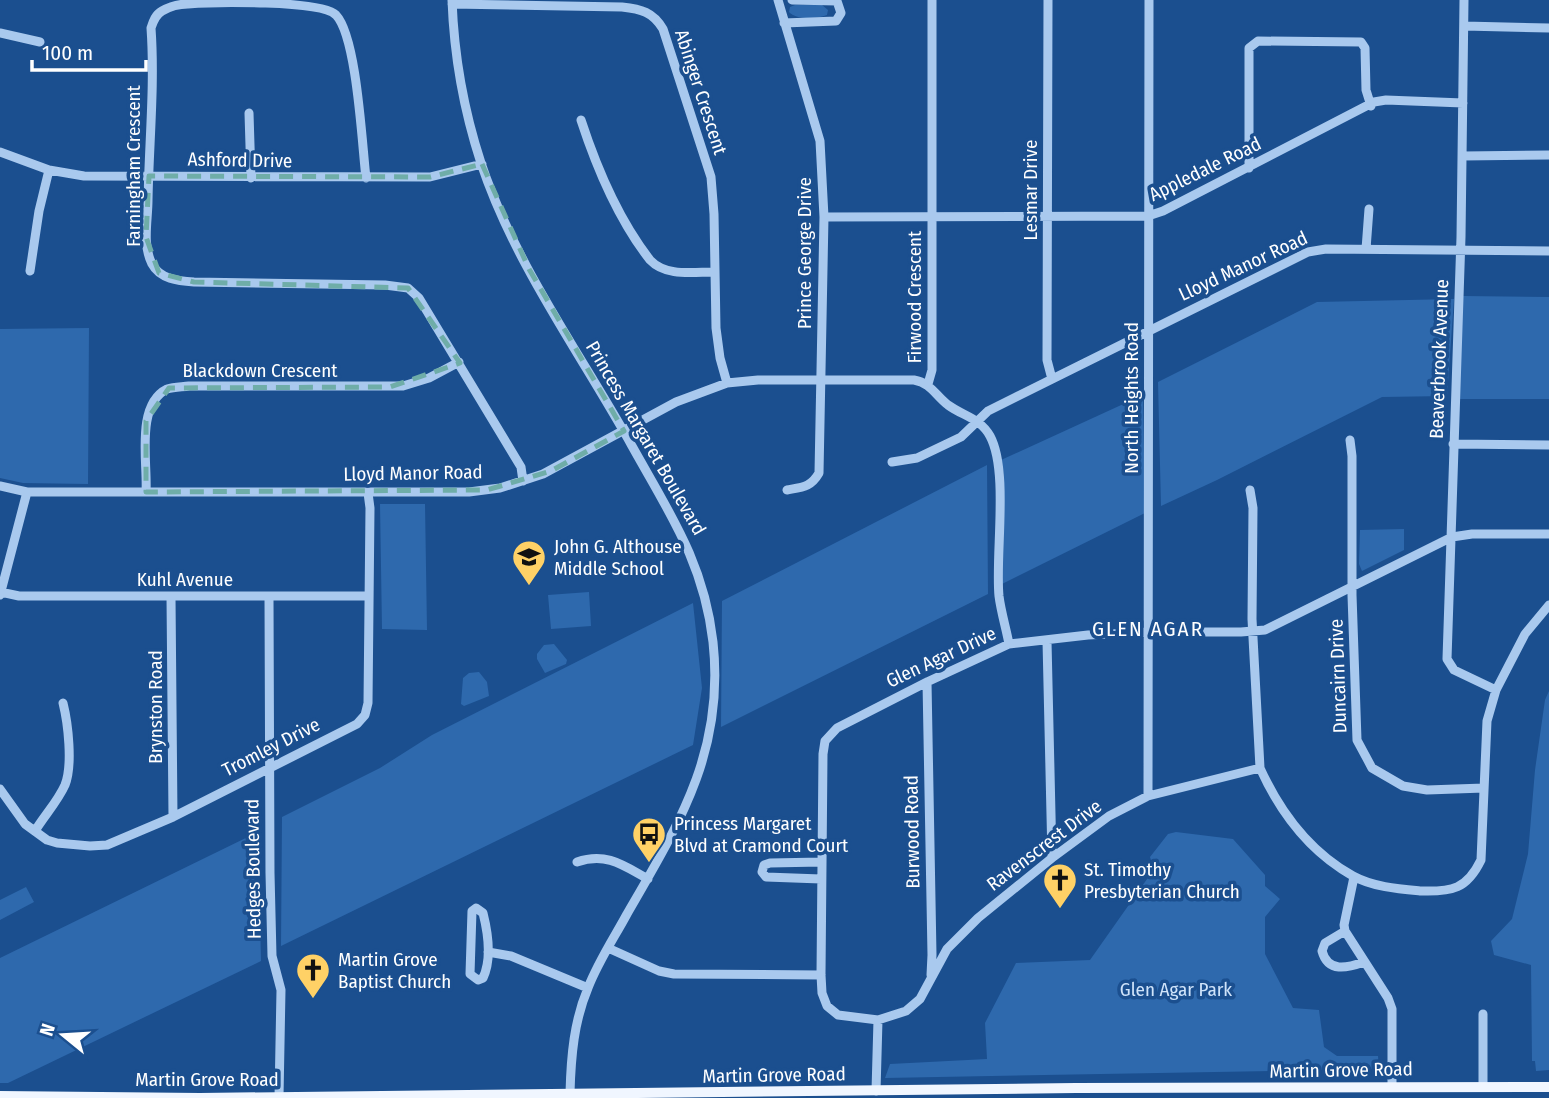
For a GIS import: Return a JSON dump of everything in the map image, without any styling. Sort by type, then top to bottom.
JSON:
[{"type":"main road","name":"Martin Grove Road","points":[[0,1096],[509,1096],[570,1093],[825,1095],[876,1091],[1549,1087]]},
{"type":"street","name":"Prince George Drive","points":[[778,0],[820,141],[824,217],[820,473],[814,482],[807,486],[787,490]]},
{"type":"street","points":[[784,23],[836,21],[842,13],[837,1],[792,0]]},
{"type":"street","name":"Firwood Crescent","points":[[932,0],[932,370],[928,384],[947,404],[978,421]]},
{"type":"street","name":"Lesmar Drive","points":[[1048,0],[1047,360],[1052,379]]},
{"type":"street","name":"North Heights Road","points":[[1148,796],[1150,0]]},
{"type":"street","name":"Beaverbrook Avenue","points":[[1464,0],[1463,156],[1447,659],[1454,670],[1496,690]]},
{"type":"street","name":"Princess Margaret Boulevard","points":[[452,2],[460,77],[482,164],[523,257],[678,524],[704,592],[715,662],[712,719],[698,777],[678,824],[588,988],[575,1032],[570,1093]]},
{"type":"street","name":"Abinger Crescent","points":[[452,2],[622,7],[640,9],[658,20],[711,177],[717,342],[727,383]]},
{"type":"street","name":"Farningham Crescent","points":[[366,178],[356,80],[345,30],[330,10],[299,4],[186,4],[163,10],[157,15],[151,29],[146,237],[151,263],[169,278],[194,282],[385,285],[408,288],[424,305],[459,362],[521,467],[523,481]]},
{"type":"street","points":[[1464,26],[1549,28]]},
{"type":"street","points":[[0,33],[40,42]]},
{"type":"street","points":[[1249,168],[1251,44],[1258,41],[1361,42],[1365,48],[1366,90],[1371,106]]},
{"type":"street","name":"Appledale Road","points":[[824,217],[1148,216],[1163,211],[1380,101],[1463,103]]},
{"type":"street","points":[[249,113],[251,178]]},
{"type":"street","points":[[581,120],[597,166],[619,214],[650,260],[665,270],[714,272]]},
{"type":"street","name":"Ashford Drive","points":[[0,152],[49,170],[84,176],[430,177],[482,164]]},
{"type":"street","points":[[1463,156],[1549,155]]},
{"type":"street","points":[[30,271],[39,211],[49,170]]},
{"type":"street","points":[[1366,249],[1369,209]]},
{"type":"street","name":"Lloyd Manor Road","points":[[892,462],[917,458],[961,437],[988,411],[1299,256],[1326,249],[1549,251]]},
{"type":"street","points":[[1132,339],[1149,351]]},
{"type":"street","name":"Blackdown Crescent","points":[[146,492],[146,421],[160,395],[169,388],[402,386],[429,378],[459,362]]},
{"type":"street","name":"Lloyd Manor Road","points":[[0,486],[27,492],[469,492],[523,481],[561,466],[676,401],[727,383],[914,380],[928,384]]},
{"type":"street","points":[[978,421],[990,436],[999,471],[999,596],[1009,644]]},
{"type":"street","name":"Duncairn Drive","points":[[1350,440],[1353,456],[1352,588],[1357,740],[1372,768],[1403,786],[1427,790],[1484,788]]},
{"type":"street","points":[[1453,444],[1549,445]]},
{"type":"street","points":[[1250,490],[1253,508],[1254,632],[1260,768],[1275,800],[1311,845],[1354,877],[1394,889],[1432,891],[1460,888],[1473,876],[1481,860],[1487,721],[1496,690],[1525,634],[1549,605]]},
{"type":"street","points":[[0,593],[27,492]]},
{"type":"street","name":"Tromley Drive","points":[[0,789],[25,824],[47,840],[100,846],[122,840],[173,817],[357,724],[365,715],[368,703],[368,493]]},
{"type":"street","name":"Glen Agar Drive","points":[[878,1020],[838,1015],[827,1006],[822,993],[821,862],[825,741],[838,728],[1009,644],[1088,635],[1149,632],[1254,632],[1271,628],[1452,537],[1472,534],[1549,534]]},
{"type":"street","name":"Kuhl Avenue","points":[[0,593],[19,596],[369,596]]},
{"type":"street","name":"Brynston Road","points":[[171,597],[173,817]]},
{"type":"street","name":"Hedges Boulevard","points":[[269,597],[268,769],[272,956],[281,990],[279,1097]]},
{"type":"street","points":[[1047,641],[1052,858]]},
{"type":"street","name":"Burwood Road","points":[[927,682],[931,981]]},
{"type":"street","points":[[35,831],[65,784],[68,754],[63,703]]},
{"type":"street","name":"Ravenscrest Drive","points":[[878,1020],[906,1011],[920,999],[947,949],[978,918],[1109,816],[1148,796],[1260,768]]},
{"type":"street","points":[[577,862],[590,857],[608,858],[648,879]]},
{"type":"street","points":[[821,862],[770,863],[764,865],[762,872],[766,877],[821,879]]},
{"type":"street","points":[[1354,877],[1344,918],[1345,931],[1388,998],[1392,1009],[1392,1087]]},
{"type":"street","points":[[476,908],[483,913],[488,952],[483,978],[473,978],[470,974],[470,921],[472,911],[476,908]]},
{"type":"street","points":[[1345,931],[1325,943],[1322,951],[1325,960],[1338,967],[1364,962]]},
{"type":"street","points":[[608,948],[659,971],[674,974],[821,975]]},
{"type":"street","points":[[488,952],[511,956],[588,988]]},
{"type":"street","points":[[1483,1014],[1483,1087]]},
{"type":"street","points":[[876,1091],[878,1020]]},
{"type":"highlighted area","points":[[482,164],[529,269],[624,431],[551,471],[487,490],[146,492],[146,421],[169,388],[390,387],[460,363],[408,288],[194,282],[159,273],[146,237],[149,176],[430,177]]},
{"type":"green space","points":[[822,5],[828,10],[827,15],[801,18],[789,12],[790,7]]},
{"type":"green space","points":[[1463,296],[1549,297],[1549,399],[1456,399]]},
{"type":"green space","points":[[1454,299],[1447,396],[1382,397],[1161,506],[1158,382],[1317,302]]},
{"type":"green space","points":[[89,328],[88,484],[23,483],[0,478],[0,329]]},
{"type":"green space","points":[[1143,395],[1145,513],[1002,584],[1004,476],[1001,460]]},
{"type":"green space","points":[[987,465],[988,594],[721,727],[722,601]]},
{"type":"green space","points":[[380,504],[425,504],[427,630],[382,629]]},
{"type":"green space","points":[[1404,529],[1404,550],[1362,571],[1359,564],[1360,530]]},
{"type":"green space","points":[[589,592],[591,626],[551,629],[548,595]]},
{"type":"green space","points":[[693,603],[702,688],[693,745],[281,946],[282,817],[380,768],[432,735]]},
{"type":"green space","points":[[554,644],[567,660],[566,664],[545,673],[537,654],[544,645]]},
{"type":"green space","points":[[479,672],[487,682],[489,696],[464,706],[461,704],[463,678],[469,673]]},
{"type":"green space","points":[[1549,691],[1549,1070],[1536,1071],[1535,1061],[1532,1061],[1531,965],[1494,955],[1491,941],[1512,919],[1528,854],[1535,770],[1545,700]]},
{"type":"green space","points":[[258,832],[261,961],[8,1083],[0,1083],[0,958]]},
{"type":"green space","name":"Glen Agar Park","points":[[1176,832],[1233,839],[1265,875],[1265,886],[1280,899],[1265,917],[1265,954],[1293,1008],[1319,1010],[1324,1047],[1337,1056],[1378,1056],[1379,1069],[885,1078],[890,1064],[987,1059],[985,1023],[1016,963],[1090,960],[1152,872],[1161,869],[1153,867],[1150,857],[1168,834]]},
{"type":"green space","points":[[26,887],[34,902],[0,920],[0,900]]},
{"type":"place","name":"John G. Althouse Middle School","points":[[529,587]]},
{"type":"place","name":"Princess Margaret Blvd at Cramond Court","points":[[649,864]]},
{"type":"place","name":"St. Timothy Presbyterian Church","points":[[1060,910]]},
{"type":"place","name":"Martin Grove Baptist Church","points":[[313,1000]]},
{"type":"district","name":"GLEN AGAR","points":[[1148,629]]}]
